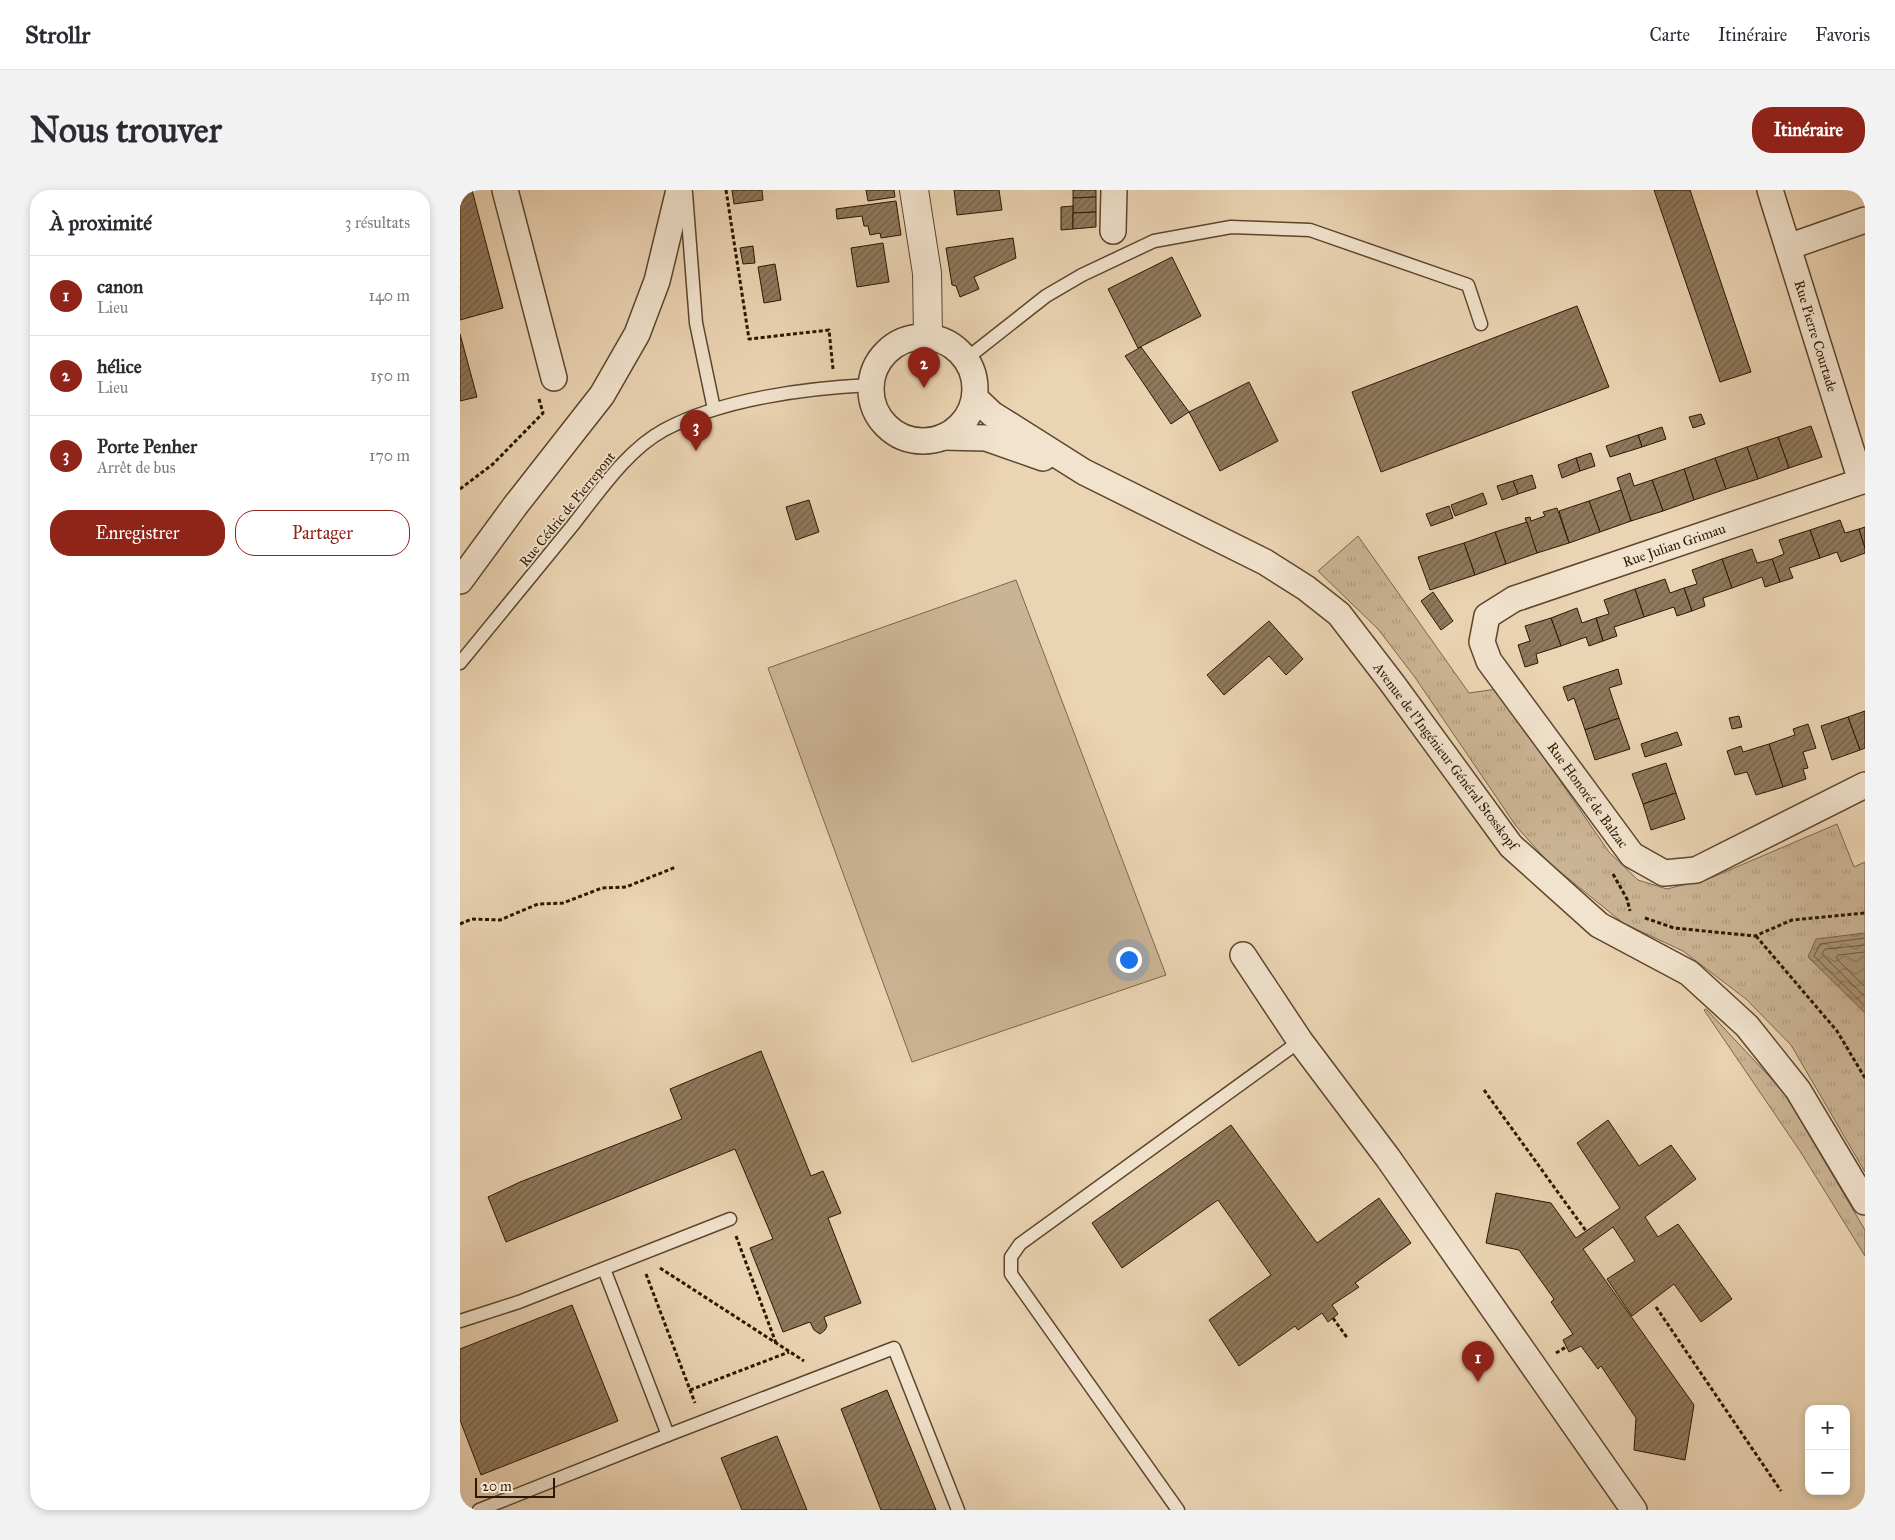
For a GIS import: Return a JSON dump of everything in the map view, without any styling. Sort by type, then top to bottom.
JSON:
[{"type":"street","points":[[504,190],[554,378]]},
{"type":"street","points":[[460,581],[515,506],[602,395],[637,334],[657,281],[679,190]]},
{"type":"street","points":[[914,190],[927,273],[928,336]]},
{"type":"street","points":[[1113,231],[1114,190]]},
{"type":"street","name":"Rue Pierre Courtade","points":[[1770,190],[1863,481]]},
{"type":"street","points":[[1788,247],[1865,220]]},
{"type":"street","points":[[928,336],[945,341],[959,350],[966,359],[970,364],[976,381],[975,398],[970,414],[958,428],[943,438],[926,442],[908,439],[892,432],[880,419],[872,403],[871,385],[874,369],[883,354],[896,344],[911,337],[928,336]]},
{"type":"street","name":"Avenue de l'Ingénieur Général Stosskopf","points":[[975,398],[992,414],[1084,472],[1265,562],[1306,588],[1339,614],[1511,846],[1599,925],[1689,973],[1747,1026],[1798,1090],[1865,1202]]},
{"type":"street","name":"Avenue de l'Ingénieur Général Stosskopf","points":[[943,438],[986,438],[1084,472]]},
{"type":"street","name":"Rue Julian Grimau","points":[[1487,616],[1514,599],[1863,481]]},
{"type":"street","name":"Rue Honoré de Balzac","points":[[1487,616],[1482,642],[1489,661],[1632,855],[1664,873],[1696,870],[1865,785]]},
{"type":"street","points":[[1243,955],[1300,1041],[1388,1158],[1634,1510]]},
{"type":"lane","points":[[686,190],[696,324],[714,409]]},
{"type":"lane","points":[[966,359],[1046,296],[1082,275],[1154,241],[1231,227],[1310,230],[1468,285],[1481,324]]},
{"type":"lane","name":"Rue Cédric de Pierrepont","points":[[460,663],[626,459],[664,430],[714,409],[792,393],[836,387],[871,385]]},
{"type":"lane","points":[[1178,1510],[1011,1274],[1011,1257],[1020,1244],[1300,1041]]},
{"type":"lane","points":[[460,1321],[519,1302],[730,1219]]},
{"type":"lane","points":[[604,1269],[668,1435]]},
{"type":"lane","points":[[479,1510],[894,1348],[958,1510]]},
{"type":"path","points":[[726,190],[749,340],[829,330],[836,387]]},
{"type":"path","points":[[460,489],[493,464],[543,413],[538,399]]},
{"type":"path","points":[[1608,866],[1626,899],[1630,913],[1616,934]]},
{"type":"path","points":[[460,924],[472,919],[500,920],[538,904],[563,903],[602,888],[626,887],[676,867]]},
{"type":"path","points":[[1630,913],[1674,928],[1756,936],[1792,920],[1865,913]]},
{"type":"path","points":[[1756,936],[1837,1030],[1865,1078]]},
{"type":"path","points":[[1484,1090],[1586,1231]]},
{"type":"path","points":[[730,1219],[776,1343]]},
{"type":"path","points":[[638,1255],[825,1375]]},
{"type":"path","points":[[638,1255],[702,1422]]},
{"type":"path","points":[[1656,1307],[1782,1491]]},
{"type":"path","points":[[1333,1318],[1348,1339]]},
{"type":"path","points":[[690,1390],[789,1352]]},
{"type":"green space","points":[[1358,536],[1469,693],[1497,689],[1609,852],[1638,880],[1667,889],[1713,877],[1837,824],[1854,867],[1865,862],[1865,1172],[1791,1045],[1746,999],[1683,951],[1623,923],[1548,862],[1516,826],[1414,676],[1378,629],[1318,571]]},
{"type":"green space","points":[[1016,580],[1166,975],[912,1062],[768,668]]},
{"type":"green space","points":[[1706,1009],[1783,1091],[1865,1230],[1865,1256],[1800,1151],[1704,1010]]},
{"type":"water","points":[[1865,933],[1865,1013],[1808,957],[1816,939]]},
{"type":"building","points":[[460,190],[472,190],[503,308],[460,320]]},
{"type":"building","points":[[732,190],[762,190],[763,200],[734,204]]},
{"type":"building","points":[[866,190],[894,190],[895,197],[868,201]]},
{"type":"building","points":[[954,190],[999,190],[1002,210],[957,215]]},
{"type":"building","points":[[1073,190],[1096,190],[1096,197],[1073,198]]},
{"type":"building","points":[[1654,190],[1690,190],[1751,372],[1720,382]]},
{"type":"building","points":[[1096,197],[1096,212],[1073,213],[1073,198]]},
{"type":"building","points":[[896,201],[901,235],[881,238],[880,233],[870,235],[868,226],[864,226],[862,216],[837,219],[836,209]]},
{"type":"building","points":[[1073,206],[1073,229],[1061,230],[1061,207]]},
{"type":"building","points":[[1096,212],[1096,227],[1073,229],[1073,213]]},
{"type":"building","points":[[1013,238],[1016,258],[974,277],[979,289],[960,297],[956,286],[952,285],[946,248]]},
{"type":"building","points":[[883,243],[889,282],[857,287],[851,248]]},
{"type":"building","points":[[753,246],[755,263],[743,264],[740,248]]},
{"type":"building","points":[[1172,257],[1201,316],[1138,348],[1108,289]]},
{"type":"building","points":[[775,264],[781,300],[764,303],[758,267]]},
{"type":"building","points":[[1577,306],[1609,387],[1381,472],[1352,392]]},
{"type":"building","points":[[460,334],[477,397],[460,401]]},
{"type":"building","points":[[1141,347],[1189,412],[1171,424],[1125,356]]},
{"type":"building","points":[[1249,382],[1278,441],[1220,471],[1189,412]]},
{"type":"building","points":[[1701,414],[1705,424],[1693,428],[1689,417]]},
{"type":"building","points":[[1811,426],[1822,457],[1789,468],[1778,437]]},
{"type":"building","points":[[1662,427],[1666,439],[1642,447],[1638,435]]},
{"type":"building","points":[[1638,435],[1642,447],[1610,457],[1606,446]]},
{"type":"building","points":[[1778,437],[1789,468],[1758,479],[1747,447]]},
{"type":"building","points":[[1747,447],[1758,479],[1726,489],[1715,458]]},
{"type":"building","points":[[1591,453],[1595,466],[1580,471],[1576,458]]},
{"type":"building","points":[[1576,458],[1580,471],[1562,478],[1558,465]]},
{"type":"building","points":[[1715,458],[1726,489],[1694,500],[1684,469]]},
{"type":"building","points":[[1684,469],[1694,500],[1663,511],[1652,480]]},
{"type":"building","points":[[1630,473],[1634,486],[1652,480],[1663,511],[1631,521],[1617,478]]},
{"type":"building","points":[[1532,475],[1536,488],[1518,494],[1513,481]]},
{"type":"building","points":[[1513,481],[1518,494],[1502,500],[1497,486]]},
{"type":"building","points":[[1621,490],[1631,521],[1600,532],[1589,501]]},
{"type":"building","points":[[1483,493],[1487,504],[1455,516],[1451,505]]},
{"type":"building","points":[[809,500],[819,532],[796,540],[786,507]]},
{"type":"building","points":[[1589,501],[1600,532],[1569,543],[1559,511]]},
{"type":"building","points":[[1449,506],[1453,518],[1431,526],[1426,514]]},
{"type":"building","points":[[1557,508],[1569,543],[1537,553],[1525,518],[1530,517],[1531,521],[1545,516],[1543,512]]},
{"type":"building","points":[[1840,520],[1845,533],[1859,529],[1865,553],[1841,562],[1837,552],[1820,558],[1810,530]]},
{"type":"building","points":[[1527,522],[1537,553],[1506,564],[1495,532]]},
{"type":"building","points":[[1865,527],[1865,548],[1859,529]]},
{"type":"building","points":[[1810,530],[1820,558],[1789,568],[1793,578],[1780,582],[1772,559],[1784,554],[1779,540]]},
{"type":"building","points":[[1495,532],[1506,564],[1475,575],[1464,543]]},
{"type":"building","points":[[1464,543],[1475,575],[1430,590],[1418,557]]},
{"type":"building","points":[[1752,549],[1757,563],[1772,559],[1780,582],[1765,587],[1762,577],[1732,588],[1722,559]]},
{"type":"building","points":[[1722,559],[1732,588],[1703,598],[1705,606],[1692,611],[1684,588],[1697,584],[1692,570]]},
{"type":"building","points":[[1665,579],[1670,593],[1684,588],[1692,611],[1677,616],[1674,607],[1644,617],[1635,589]]},
{"type":"building","points":[[1635,589],[1644,617],[1614,627],[1617,636],[1603,641],[1596,618],[1609,614],[1604,600]]},
{"type":"building","points":[[1433,592],[1453,621],[1441,630],[1421,601]]},
{"type":"building","points":[[1577,608],[1582,623],[1596,618],[1603,641],[1589,646],[1586,637],[1561,646],[1551,618]]},
{"type":"building","points":[[1551,618],[1561,646],[1536,654],[1538,663],[1525,667],[1518,645],[1530,641],[1525,626]]},
{"type":"building","points":[[1269,621],[1303,659],[1286,675],[1269,656],[1224,695],[1207,675]]},
{"type":"building","points":[[1618,669],[1622,684],[1609,688],[1619,718],[1585,730],[1574,698],[1568,701],[1563,687]]},
{"type":"building","points":[[1865,711],[1865,748],[1860,750],[1848,717]]},
{"type":"building","points":[[1739,716],[1742,727],[1732,729],[1729,718]]},
{"type":"building","points":[[1848,717],[1860,750],[1832,760],[1821,726]]},
{"type":"building","points":[[1619,718],[1630,749],[1595,760],[1585,730]]},
{"type":"building","points":[[1808,724],[1816,748],[1803,752],[1808,768],[1803,769],[1806,779],[1783,787],[1769,744],[1795,735],[1793,729]]},
{"type":"building","points":[[1677,732],[1682,745],[1645,757],[1641,744]]},
{"type":"building","points":[[1769,744],[1783,787],[1756,795],[1747,772],[1735,775],[1727,751],[1741,746],[1743,752]]},
{"type":"building","points":[[1666,763],[1676,793],[1643,804],[1632,774]]},
{"type":"building","points":[[1676,793],[1685,819],[1651,830],[1643,804]]},
{"type":"building","points":[[761,1051],[811,1176],[823,1171],[841,1213],[828,1218],[861,1303],[824,1317],[827,1326],[820,1334],[814,1330],[810,1322],[783,1332],[750,1248],[773,1239],[735,1149],[506,1242],[488,1197],[520,1182],[682,1119],[670,1089]]},
{"type":"building","points":[[1608,1120],[1639,1166],[1671,1145],[1696,1179],[1645,1217],[1658,1237],[1678,1224],[1732,1299],[1701,1322],[1674,1284],[1632,1316],[1607,1279],[1635,1261],[1613,1227],[1583,1249],[1694,1405],[1685,1460],[1634,1450],[1636,1418],[1601,1366],[1598,1369],[1581,1346],[1569,1352],[1563,1340],[1573,1334],[1551,1302],[1554,1299],[1519,1250],[1486,1243],[1496,1193],[1551,1203],[1576,1238],[1620,1208],[1577,1143]]},
{"type":"building","points":[[1231,1125],[1317,1243],[1379,1198],[1411,1243],[1355,1283],[1359,1287],[1332,1305],[1338,1314],[1328,1322],[1322,1313],[1298,1330],[1295,1326],[1239,1366],[1209,1320],[1271,1275],[1218,1200],[1122,1268],[1092,1223]]},
{"type":"building","points":[[572,1305],[618,1421],[481,1475],[460,1420],[460,1349]]},
{"type":"building","points":[[887,1390],[936,1510],[881,1510],[841,1409]]},
{"type":"building","points":[[777,1436],[807,1510],[742,1510],[721,1458]]},
{"type":"place","name":"hélice","points":[[924,388]]},
{"type":"place","name":"Porte Penher","points":[[696,451]]},
{"type":"place","name":"canon","points":[[1478,1382]]}]
